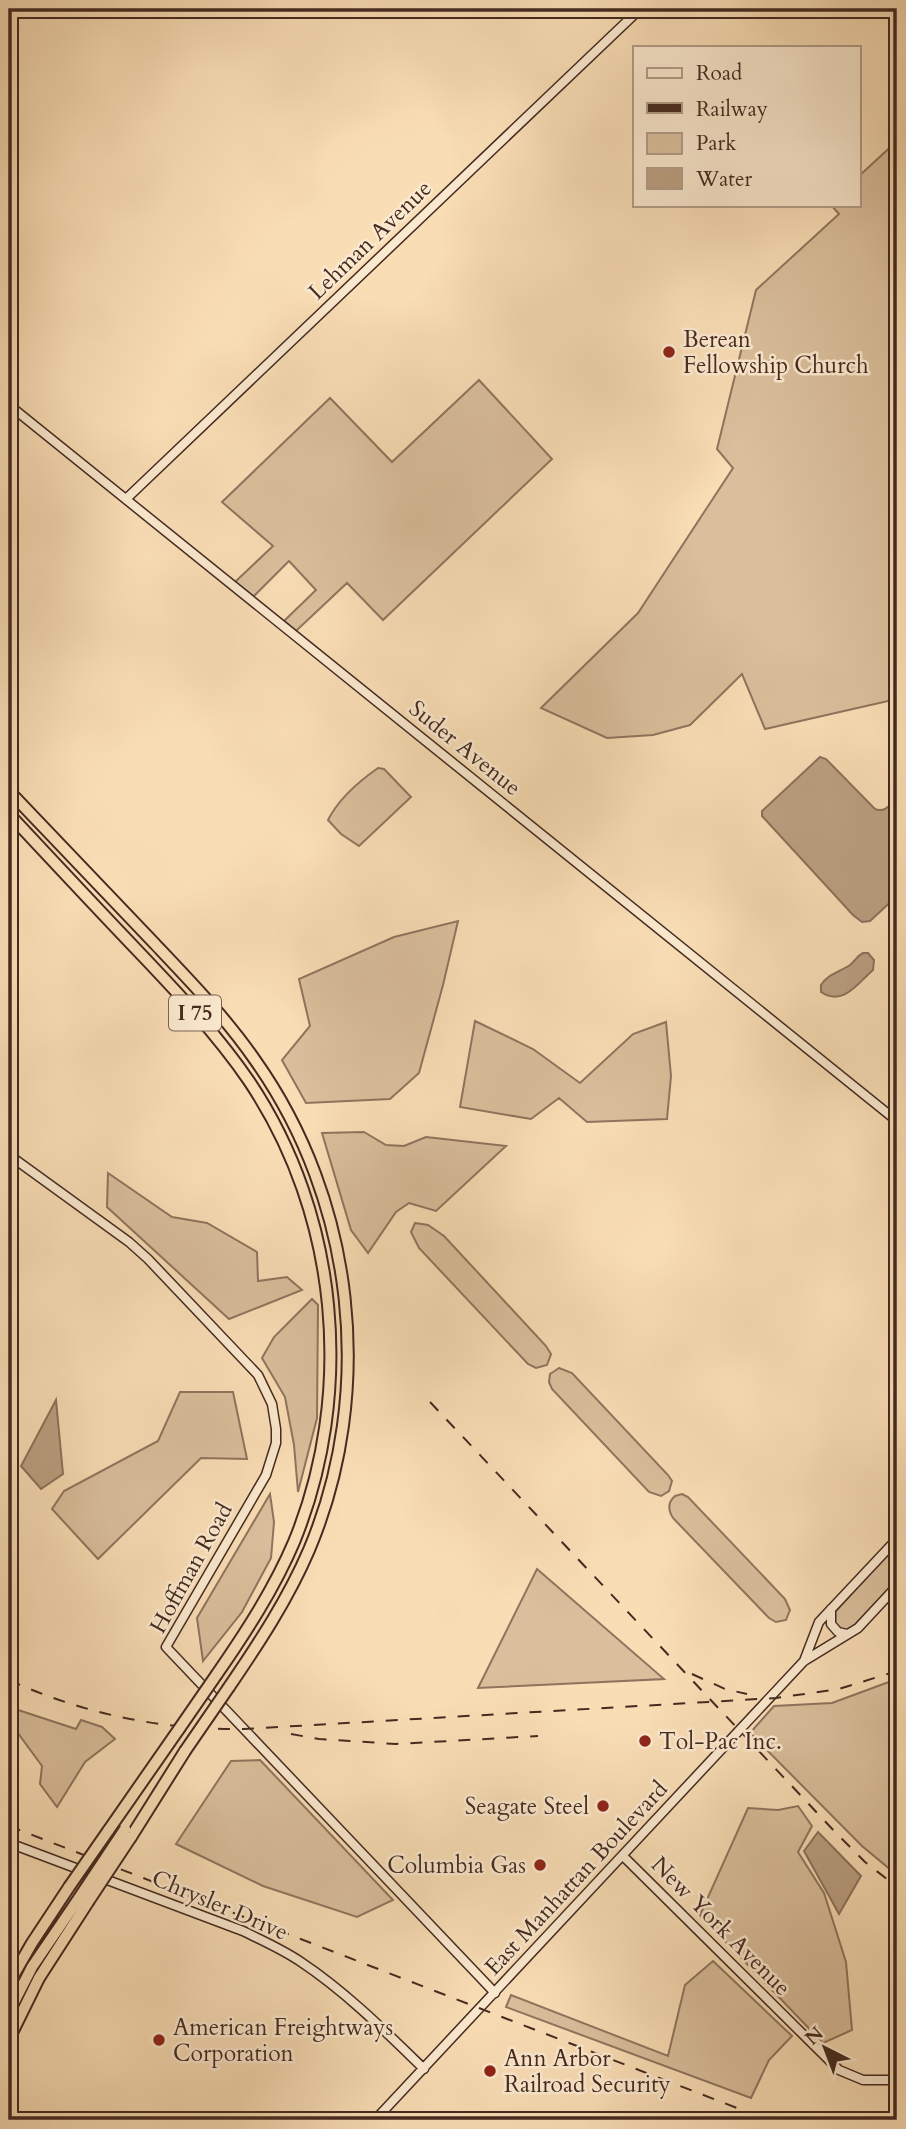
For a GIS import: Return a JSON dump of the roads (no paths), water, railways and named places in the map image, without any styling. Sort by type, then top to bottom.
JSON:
[{"type":"highway","name":"I 75","points":[[9,791],[191,982],[255,1060],[284,1107],[312,1166],[327,1207],[341,1270],[346,1311],[348,1354],[344,1420],[322,1516],[306,1556],[287,1596],[259,1643],[84,1900]]},
{"type":"highway","name":"I 75","points":[[9,814],[189,1006],[235,1061],[260,1098],[288,1152],[307,1203],[319,1246],[330,1335],[330,1383],[325,1428],[317,1471],[293,1545],[268,1595],[217,1674],[69,1887],[9,1983]]},
{"type":"highway","points":[[9,2012],[32,1967],[84,1900]]},
{"type":"highway","points":[[9,2039],[23,2006],[84,1900]]},
{"type":"highway","points":[[9,1971],[32,1944]]},
{"type":"street","name":"Lehman Avenue","points":[[126,499],[640,9]]},
{"type":"street","name":"Suder Avenue","points":[[9,405],[897,1121]]},
{"type":"street","name":"Hoffman Road","points":[[9,1155],[129,1242],[148,1259],[258,1375],[272,1404],[276,1443],[266,1475],[166,1647],[495,1993]]},
{"type":"street","name":"East Manhattan Boulevard","points":[[804,1661],[819,1622],[897,1539]]},
{"type":"street","name":"East Manhattan Boulevard","points":[[375,2120],[804,1661],[858,1628],[897,1586]]},
{"type":"street","points":[[831,1609],[830,1618],[834,1629],[849,1634]]},
{"type":"street","name":"Chrysler Drive","points":[[9,1843],[243,1931],[279,1948],[349,1998],[424,2069]]},
{"type":"street","name":"New York Avenue","points":[[623,1856],[839,2070],[863,2080],[897,2080]]},
{"type":"water","points":[[820,757],[826,759],[875,809],[885,809],[897,798],[897,896],[870,921],[862,922],[853,915],[762,816],[762,811]]},
{"type":"water","points":[[863,953],[868,953],[874,960],[873,970],[856,987],[836,997],[821,992],[821,985],[827,978],[850,965]]},
{"type":"water","points":[[56,1400],[63,1474],[41,1489],[21,1466]]},
{"type":"water","points":[[818,1832],[861,1876],[839,1914],[804,1851]]},
{"type":"railway","points":[[430,1402],[837,1834],[865,1862],[897,1887]]},
{"type":"railway","points":[[9,1680],[66,1702],[124,1718],[183,1727],[244,1729],[776,1698],[839,1689],[897,1671]]},
{"type":"railway","points":[[692,1674],[725,1689],[747,1694]]},
{"type":"railway","points":[[291,1734],[319,1739],[396,1744],[538,1736]]},
{"type":"railway","points":[[9,1826],[768,2120]]},
{"type":"place","name":"Berean Fellowship Church","points":[[669,352]]},
{"type":"place","name":"Tol-Pac Inc.","points":[[645,1741]]},
{"type":"place","name":"Seagate Steel","points":[[603,1806]]},
{"type":"place","name":"Columbia Gas","points":[[540,1865]]},
{"type":"place","name":"American Freightways Corporation","points":[[159,2040]]},
{"type":"place","name":"Ann Arbor Railroad Security","points":[[490,2071]]}]
